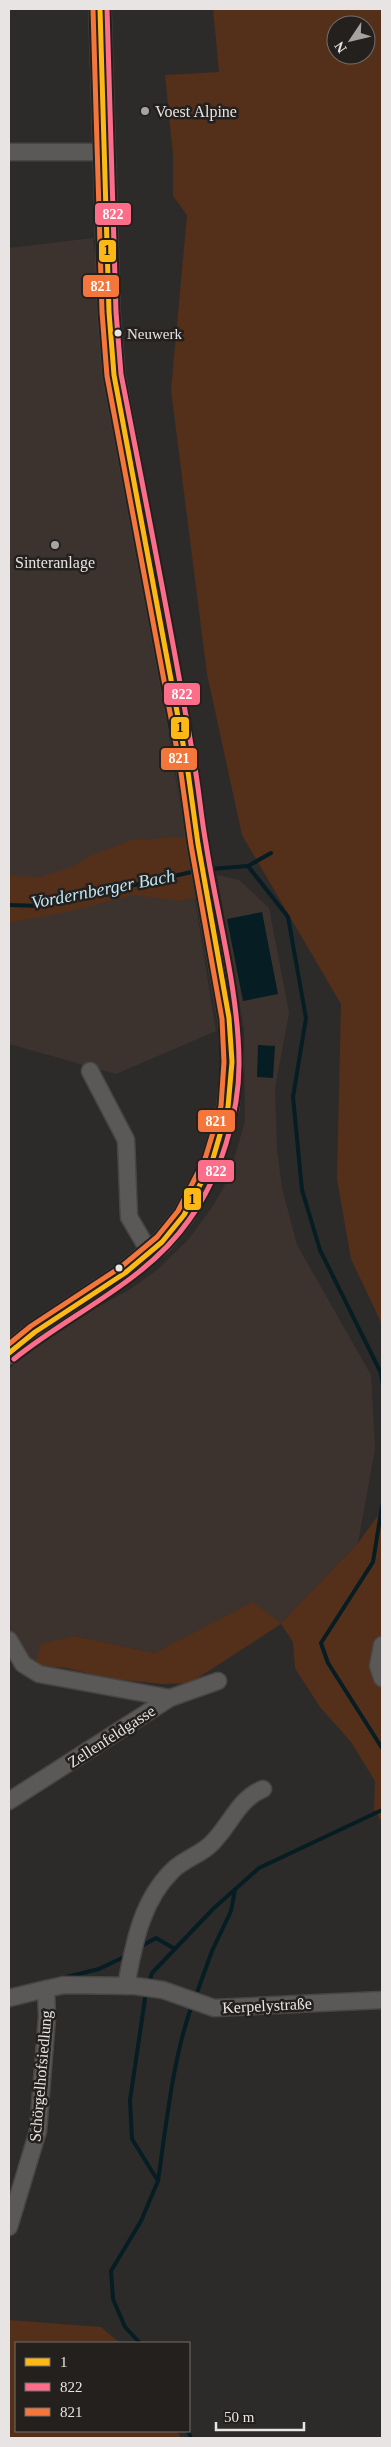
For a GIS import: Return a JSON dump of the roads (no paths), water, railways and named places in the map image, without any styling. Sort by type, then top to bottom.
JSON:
[{"type":"main road","points":[[9,1353],[35,1332],[117,1278],[150,1253],[162,1242],[184,1215],[212,1162],[228,1107],[232,1062],[229,1018],[198,844],[187,765],[114,375],[109,312],[100,9]]},
{"type":"street","points":[[9,152],[104,152]]},
{"type":"street","points":[[90,1071],[126,1140],[128,1217],[150,1253]]},
{"type":"street","points":[[9,1640],[23,1664],[39,1674],[170,1698]]},
{"type":"street","points":[[382,1645],[378,1666],[382,1678]]},
{"type":"street","name":"Zellenfeldgasse","points":[[9,1801],[170,1698],[218,1681]]},
{"type":"street","points":[[130,1986],[134,1944],[147,1905],[155,1892],[179,1864],[210,1845],[253,1793],[263,1789]]},
{"type":"street","name":"Kerpelystraße","points":[[46,1989],[64,1985],[130,1986],[158,1989],[214,2008],[382,2000]]},
{"type":"street","name":"Schörgelhofsiedlung","points":[[9,1998],[46,1989],[47,2017],[38,2131],[9,2227]]},
{"type":"water","points":[[262,912],[278,994],[243,1001],[227,919]]},
{"type":"water","points":[[258,1045],[275,1046],[273,1078],[257,1077]]},
{"type":"waterway","points":[[248,866],[271,853]]},
{"type":"waterway","name":"Vordernberger Bach","points":[[210,869],[248,866],[288,917],[306,1018],[293,1097],[302,1190],[320,1250],[381,1373],[382,1382]]},
{"type":"waterway","name":"Vordernberger Bach","points":[[9,905],[41,906],[196,871]]},
{"type":"waterway","name":"Vordernberger Bach","points":[[382,1506],[373,1562],[321,1643],[328,1663],[382,1748]]},
{"type":"waterway","name":"Vordernberger Bach","points":[[149,1983],[152,1973],[213,1909],[259,1868],[382,1810]]},
{"type":"waterway","points":[[195,1998],[212,1951],[231,1911],[235,1890]]},
{"type":"waterway","points":[[140,1947],[156,1938],[175,1949]]},
{"type":"waterway","points":[[54,1980],[99,1969],[128,1955]]},
{"type":"waterway","name":"Vordernberger Bach","points":[[139,2342],[125,2327],[113,2299],[111,2271],[141,2221],[158,2181],[132,2139],[130,2100],[146,1992]]},
{"type":"waterway","points":[[158,2181],[175,2069],[185,2025],[192,2005]]},
{"type":"waterway","name":"Vordernberger Bach","points":[[188,2432],[191,2438]]},
{"type":"place","name":"Voest Alpine","points":[[145,111]]},
{"type":"place","name":"Neuwerk","points":[[118,333]]},
{"type":"place","name":"Sinteranlage","points":[[55,545]]}]
